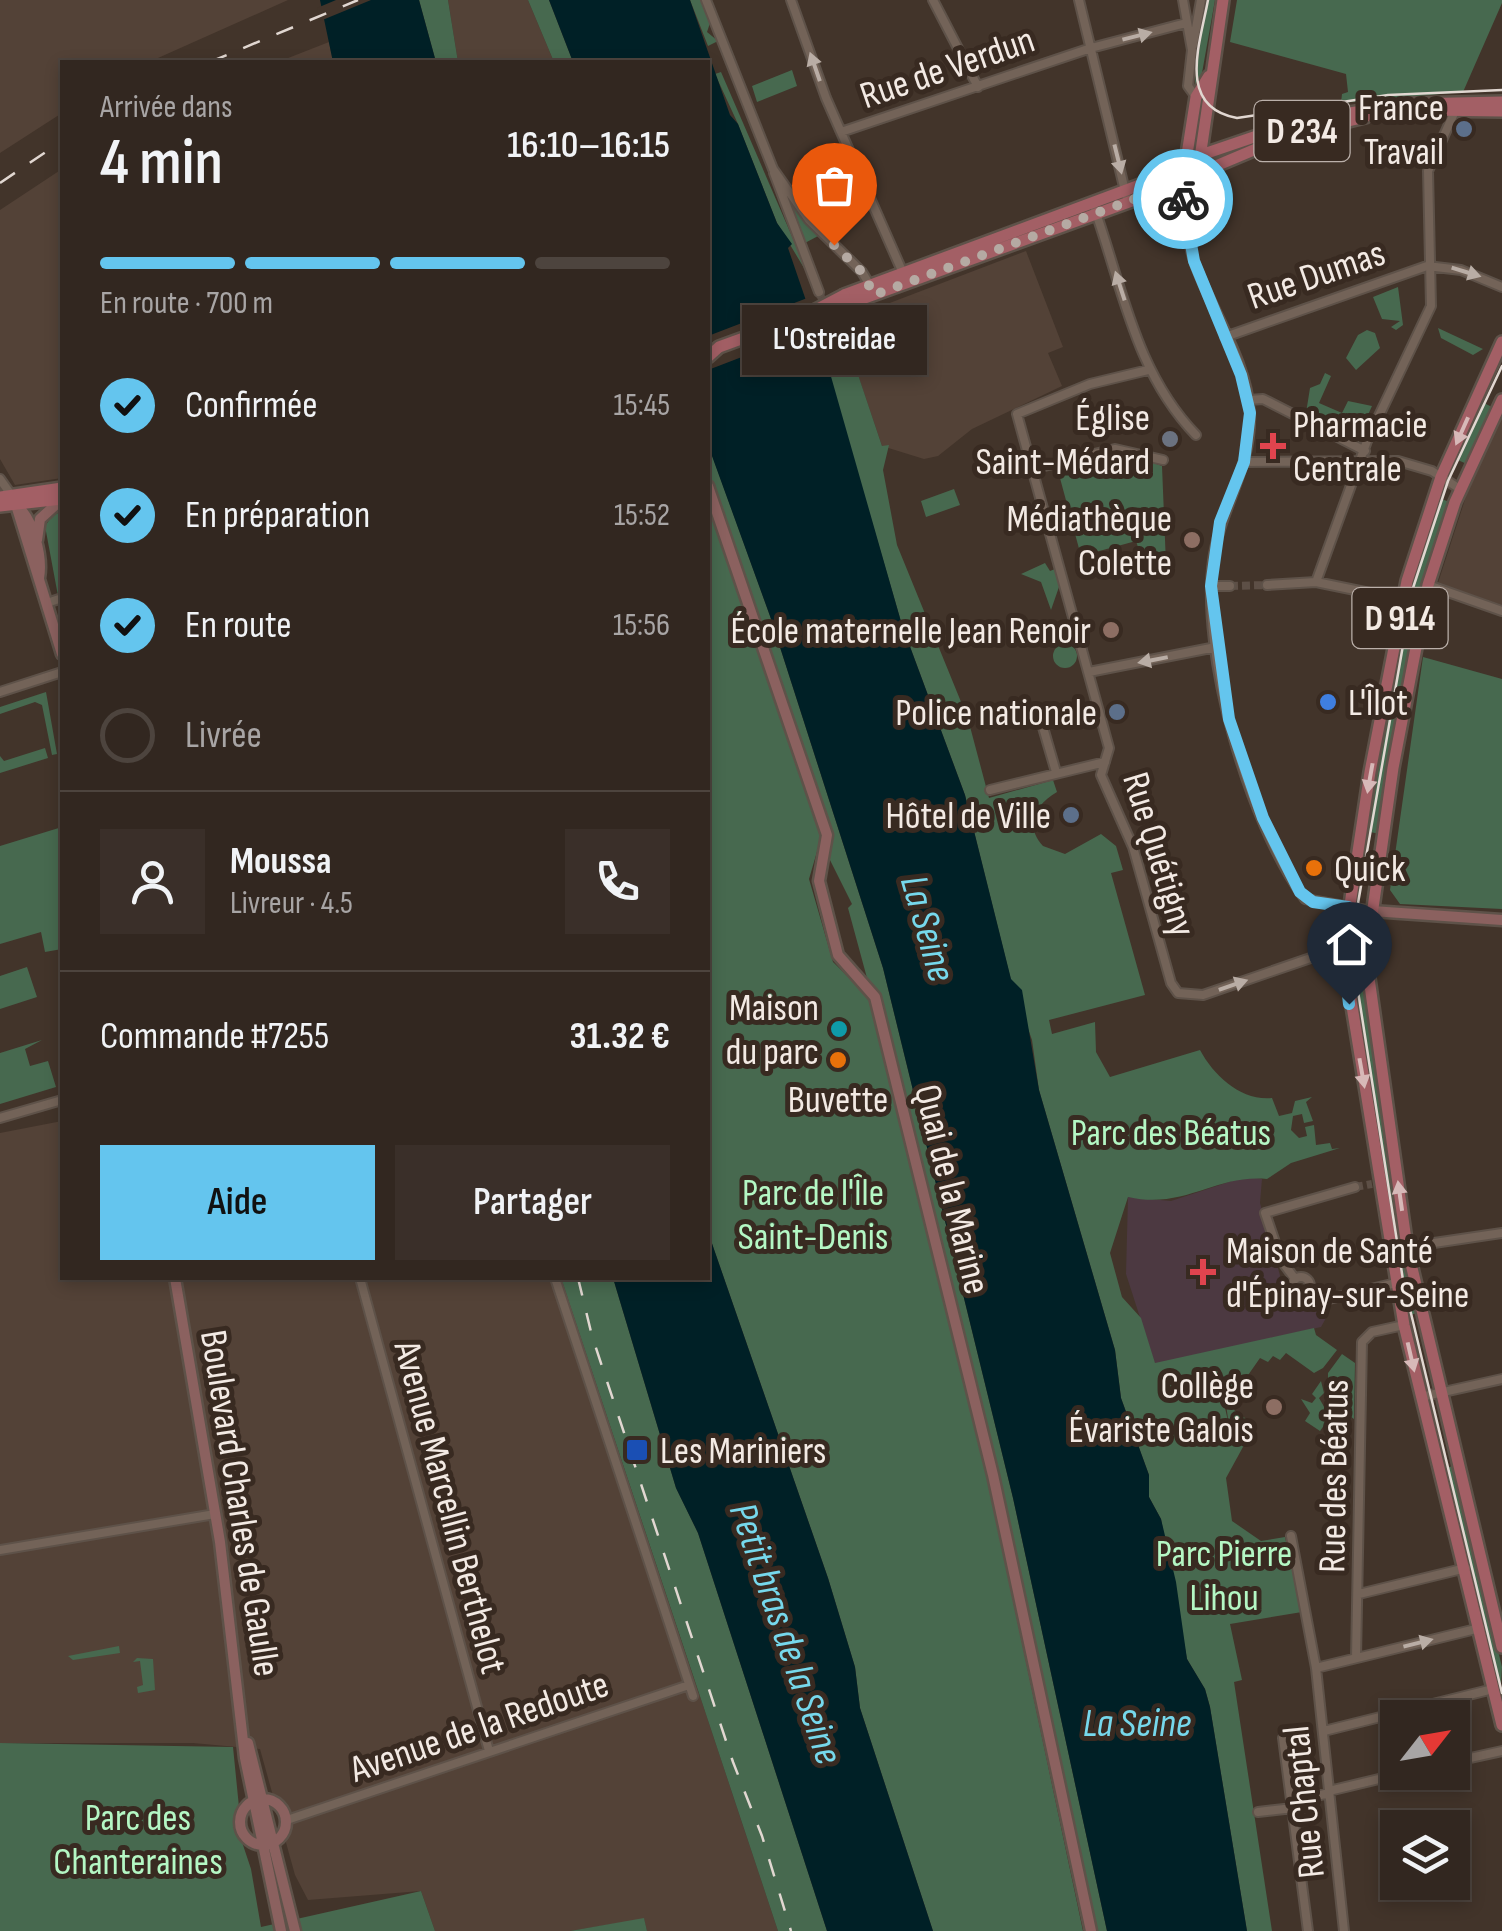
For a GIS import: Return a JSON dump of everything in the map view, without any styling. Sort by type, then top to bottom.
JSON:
[{"type":"main road","points":[[1126,196],[1181,182],[1198,172],[1209,76],[1224,0]]},
{"type":"main road","points":[[1181,182],[1196,97],[1209,76]]},
{"type":"main road","name":"D 234","points":[[1200,155],[1326,115],[1408,104],[1502,102]]},
{"type":"main road","name":"D 234","points":[[1198,172],[1287,136],[1336,122],[1412,111],[1502,111]]},
{"type":"main road","points":[[713,346],[1126,196],[1200,155]]},
{"type":"main road","name":"D 914","points":[[1502,342],[1442,477],[1404,600],[1348,907],[1344,961],[1376,1183],[1404,1325],[1502,1722]]},
{"type":"main road","name":"D 914","points":[[1502,400],[1460,489],[1428,585],[1396,749],[1366,957],[1407,1246],[1502,1647]]},
{"type":"main road","points":[[0,506],[9,499],[60,488]]},
{"type":"main road","points":[[9,499],[60,499]]},
{"type":"street","points":[[706,0],[819,292]]},
{"type":"street","points":[[791,0],[841,132],[905,277]]},
{"type":"street","points":[[933,0],[978,87]]},
{"type":"street","points":[[1080,0],[1126,196]]},
{"type":"street","points":[[1183,0],[1192,50]]},
{"type":"street","points":[[1196,97],[1188,86],[1201,0]]},
{"type":"street","name":"Rue de Verdun","points":[[841,132],[1091,48],[1186,23]]},
{"type":"street","points":[[1316,582],[1364,455],[1431,306],[1427,266],[1428,171],[1456,110]]},
{"type":"street","points":[[774,169],[809,220],[862,272],[872,290]]},
{"type":"street","points":[[1186,222],[1198,172]]},
{"type":"street","points":[[1181,182],[1194,261],[1249,400],[1244,462],[1220,522],[1211,586],[1216,646],[1236,744],[1267,826],[1306,899],[1372,911],[1502,920]]},
{"type":"street","points":[[1094,208],[1148,370],[1168,405],[1196,435]]},
{"type":"street","points":[[1427,266],[1461,270],[1502,287]]},
{"type":"street","name":"Rue Dumas","points":[[1225,337],[1427,266]]},
{"type":"street","name":"Rue Quétigny","points":[[1148,370],[1090,384],[1016,414],[1109,748],[1101,775],[1133,846],[1171,983],[1178,992],[1203,995],[1326,953],[1344,961]]},
{"type":"street","points":[[1249,400],[1262,399],[1364,455]]},
{"type":"street","points":[[1032,469],[1115,449],[1163,460]]},
{"type":"street","points":[[1244,462],[1364,455],[1442,477],[1460,489]]},
{"type":"street","points":[[0,479],[39,578],[60,647]]},
{"type":"street","name":"Quai de la Marine","points":[[710,492],[827,835],[818,881],[838,955],[876,998],[993,1475],[1091,1931]]},
{"type":"street","points":[[9,499],[25,512],[36,546],[39,578]]},
{"type":"street","points":[[36,546],[40,519],[60,501]]},
{"type":"street","points":[[1267,584],[1316,582],[1404,600]]},
{"type":"street","points":[[1428,585],[1502,611]]},
{"type":"street","points":[[1211,586],[1230,586]]},
{"type":"street","points":[[47,604],[60,599]]},
{"type":"street","points":[[1089,672],[1216,646]]},
{"type":"street","points":[[0,692],[60,673]]},
{"type":"street","points":[[1042,724],[1056,772]]},
{"type":"street","points":[[990,790],[1104,762]]},
{"type":"street","points":[[1344,961],[1366,957]]},
{"type":"street","points":[[0,1118],[60,1101]]},
{"type":"street","points":[[1355,1187],[1266,1212],[1281,1260],[1295,1279],[1294,1292],[1308,1291],[1325,1300],[1396,1283]]},
{"type":"street","points":[[1407,1246],[1502,1233]]},
{"type":"street","name":"Boulevard Charles de Gaulle","points":[[175,1280],[215,1514],[246,1738],[258,1801],[295,1931]]},
{"type":"street","name":"Avenue Marcellin Berthelot","points":[[361,1280],[490,1752]]},
{"type":"street","points":[[556,1280],[693,1696]]},
{"type":"street","name":"Rue des Béatus","points":[[1356,1658],[1362,1342],[1372,1332],[1404,1325]]},
{"type":"street","points":[[1421,1397],[1502,1379]]},
{"type":"street","points":[[0,1550],[215,1514]]},
{"type":"street","name":"Rue Chaptal","points":[[1290,1536],[1316,1668],[1344,1931]]},
{"type":"street","points":[[1359,1594],[1466,1568]]},
{"type":"street","points":[[1316,1668],[1480,1628]]},
{"type":"street","name":"Avenue de la Redoute","points":[[286,1820],[689,1685]]},
{"type":"street","points":[[1324,1731],[1493,1689]]},
{"type":"street","points":[[1283,1738],[1308,1931]]},
{"type":"street","points":[[1470,1758],[1502,1751]]},
{"type":"street","points":[[1258,1812],[1380,1779]]},
{"type":"street","points":[[258,1801],[276,1804],[286,1820],[269,1844]]},
{"type":"street","name":"Boulevard Charles de Gaulle","points":[[258,1801],[244,1810],[241,1826],[246,1838],[269,1844]]},
{"type":"street","name":"Boulevard Charles de Gaulle","points":[[269,1844],[282,1931]]},
{"type":"shaded area","points":[[0,0],[288,0],[153,60],[60,60],[60,114],[0,153]]},
{"type":"shaded area","points":[[448,0],[528,0],[553,60],[458,60]]},
{"type":"shaded area","points":[[329,42],[333,60],[283,60]]},
{"type":"shaded area","points":[[60,170],[60,478],[15,485],[0,459],[0,210]]},
{"type":"shaded area","points":[[1026,251],[1063,347],[1048,353],[1062,386],[972,429],[938,456],[924,459],[882,446],[840,322]]},
{"type":"shaded area","points":[[1502,416],[1502,605],[1438,583],[1471,481]]},
{"type":"shaded area","points":[[60,1121],[60,1280],[562,1280],[778,1931],[647,1931],[644,1919],[570,1931],[435,1931],[421,1891],[308,1900],[295,1875],[260,1749],[193,1743],[0,1743],[0,1133]]},
{"type":"shaded area","name":"Maison de Santé d'Épinay-sur-Seine","points":[[1247,1176],[1262,1179],[1260,1203],[1286,1297],[1297,1305],[1317,1300],[1326,1318],[1321,1327],[1155,1364],[1126,1274],[1128,1197],[1171,1201]]},
{"type":"green space","points":[[419,0],[448,0],[458,60],[435,60]]},
{"type":"green space","points":[[528,0],[549,0],[572,60],[553,60]]},
{"type":"green space","points":[[690,0],[705,0],[712,17],[707,32],[718,41],[708,46]]},
{"type":"green space","points":[[1206,0],[1215,0],[1202,73],[1194,89]]},
{"type":"green space","points":[[1237,0],[1502,3],[1463,92],[1341,103],[1342,94],[1348,92],[1346,74],[1230,42]]},
{"type":"green space","points":[[792,70],[797,86],[757,102],[752,86]]},
{"type":"green space","points":[[721,72],[810,278],[777,223],[715,74]]},
{"type":"green space","points":[[784,192],[820,235],[803,244]]},
{"type":"green space","points":[[1398,287],[1403,325],[1396,330],[1391,327],[1400,321],[1382,319],[1373,297]]},
{"type":"green space","points":[[840,321],[882,446],[889,445],[883,470],[897,545],[968,719],[989,798],[1053,780],[1057,792],[1038,809],[1033,823],[1043,846],[1065,854],[1101,834],[1116,846],[1123,870],[1111,873],[1145,995],[1049,1020],[1052,1034],[1095,1022],[1096,1052],[1110,1077],[1200,1050],[1213,1069],[1239,1091],[1272,1098],[1279,1116],[1292,1113],[1295,1101],[1312,1097],[1306,1102],[1313,1121],[1304,1123],[1302,1114],[1293,1116],[1291,1130],[1299,1138],[1307,1136],[1305,1127],[1314,1125],[1316,1145],[1330,1143],[1332,1149],[1340,1148],[1291,1163],[1267,1179],[1231,1182],[1166,1199],[1128,1197],[1110,1253],[1122,1297],[1141,1318],[1155,1363],[1314,1328],[1316,1335],[1337,1350],[1314,1373],[1286,1353],[1280,1360],[1273,1356],[1268,1362],[1260,1358],[1237,1391],[1238,1397],[1232,1399],[1227,1377],[1219,1376],[1226,1379],[1230,1401],[1224,1403],[1229,1426],[1226,1404],[1239,1400],[1234,1410],[1249,1421],[1249,1436],[1226,1478],[1232,1521],[1261,1541],[1285,1537],[1302,1612],[1230,1624],[1242,1680],[1234,1682],[1272,1931],[1247,1931],[1210,1707],[1205,1689],[1187,1659],[1161,1519],[1149,1497],[1149,1475],[1121,1398],[1115,1350],[1039,1090],[1032,1040],[1011,980],[965,795],[902,625],[816,330]]},
{"type":"green space","points":[[1438,328],[1483,349],[1473,355],[1441,338]]},
{"type":"green space","points":[[1367,330],[1375,333],[1380,348],[1356,370],[1346,358],[1358,335]]},
{"type":"green space","points":[[1325,373],[1331,376],[1319,403],[1342,413],[1348,401],[1372,406],[1358,437],[1306,413],[1310,388],[1320,384]]},
{"type":"green space","points":[[1480,401],[1494,408],[1467,464],[1453,458]]},
{"type":"green space","points":[[710,450],[770,616],[883,968],[1013,1498],[1107,1931],[1095,1931],[879,997],[867,978],[848,908],[852,904],[828,856],[832,834],[710,484]]},
{"type":"green space","points":[[1122,451],[1162,466],[1166,564],[1145,569],[1136,541],[1081,556],[1057,467]]},
{"type":"green space","points":[[954,489],[960,505],[926,517],[921,501]]},
{"type":"green space","points":[[1438,498],[1450,502],[1421,594],[1409,589]]},
{"type":"green space","name":"Parc de l'Île Saint-Denis","points":[[710,506],[821,838],[809,879],[833,962],[869,997],[985,1468],[1083,1931],[933,1931],[860,1708],[855,1667],[710,1238]]},
{"type":"green space","points":[[60,512],[60,607],[45,526]]},
{"type":"green space","points":[[1045,563],[1050,571],[1055,569],[1060,584],[1051,610],[1041,582],[1021,574]]},
{"type":"green space","points":[[1408,595],[1420,599],[1380,834],[1365,831]]},
{"type":"green space","points":[[1065,644],[1077,656],[1065,668],[1053,656]]},
{"type":"green space","points":[[1423,657],[1502,679],[1502,909],[1400,904],[1390,890]]},
{"type":"green space","points":[[46,692],[57,754],[52,755],[42,705],[35,702],[0,714],[0,707]]},
{"type":"green space","points":[[45,748],[48,758],[0,773],[0,756],[4,761]]},
{"type":"green space","points":[[60,828],[60,949],[45,952],[41,932],[0,944],[0,846]]},
{"type":"green space","points":[[27,967],[37,997],[0,1009],[0,976]]},
{"type":"green space","points":[[1363,970],[1405,1250],[1421,1312],[1406,1316],[1349,972]]},
{"type":"green space","points":[[42,1040],[25,1049],[30,1066],[48,1061],[56,1087],[0,1104],[0,1053]]},
{"type":"green space","points":[[562,1280],[614,1280],[676,1488],[698,1533],[827,1931],[778,1931]]},
{"type":"green space","points":[[1342,1354],[1355,1363],[1354,1419],[1333,1404],[1341,1392],[1328,1383],[1328,1373]]},
{"type":"green space","points":[[1321,1381],[1324,1393],[1319,1398],[1330,1417],[1320,1431],[1305,1421],[1310,1413],[1301,1399],[1312,1403],[1316,1398],[1312,1394]]},
{"type":"green space","points":[[1453,1466],[1502,1667],[1500,1700],[1442,1469]]},
{"type":"green space","points":[[119,1646],[120,1653],[73,1660],[68,1656]]},
{"type":"green space","points":[[137,1658],[153,1659],[155,1690],[138,1693],[137,1687],[143,1685],[140,1661],[133,1662]]},
{"type":"green space","name":"Parc des Chanteraines","points":[[0,1743],[233,1747],[239,1807],[235,1821],[251,1869],[261,1927],[421,1891],[435,1931],[0,1931]]},
{"type":"green space","points":[[644,1918],[647,1931],[570,1931]]},
{"type":"water","points":[[320,0],[419,0],[435,60],[333,60]]},
{"type":"water","name":"La Seine","points":[[549,0],[690,0],[730,115],[738,124],[777,223],[792,244],[788,248],[826,359],[902,625],[965,795],[1011,979],[1022,990],[1039,1090],[1115,1350],[1121,1398],[1149,1475],[1149,1497],[1161,1519],[1176,1582],[1187,1659],[1205,1689],[1210,1707],[1247,1931],[1107,1931],[1013,1498],[883,968],[770,616],[710,451],[710,60],[572,60]]},
{"type":"water","name":"Petit bras de la Seine","points":[[710,1238],[828,1578],[855,1667],[860,1708],[933,1931],[827,1931],[698,1533],[676,1488],[614,1280],[710,1280]]},
{"type":"pier","points":[[336,0],[371,0],[320,21],[317,8]]},
{"type":"pier","points":[[810,297],[820,327],[710,369],[710,335]]},
{"type":"tunnel","points":[[819,292],[831,321]]},
{"type":"tunnel","points":[[1230,586],[1267,585]]},
{"type":"tunnel","points":[[1355,1187],[1372,1184]]},
{"type":"tram line","points":[[1208,0],[1198,54],[1199,87],[1218,112],[1237,118],[1388,95],[1502,90]]},
{"type":"tram line","points":[[1502,366],[1448,481],[1413,588],[1357,909],[1353,959],[1403,1280],[1502,1693]]},
{"type":"railway","points":[[215,60],[358,0]]},
{"type":"railway","points":[[0,183],[60,142]]},
{"type":"railway","points":[[578,1280],[592,1336],[791,1931]]},
{"type":"way so far","points":[[834,245],[862,272],[874,295],[1181,182],[1183,199]]},
{"type":"place","name":"France Travail","points":[[1464,129]]},
{"type":"place","name":"L'Ostreidae","points":[[834,245]]},
{"type":"place","name":"Église Saint-Médard","points":[[1170,439]]},
{"type":"place","name":"Pharmacie Centrale","points":[[1273,446]]},
{"type":"place","name":"Médiathèque Colette","points":[[1192,540]]},
{"type":"place","name":"École maternelle Jean Renoir","points":[[1111,630]]},
{"type":"place","name":"L'Îlot","points":[[1328,702]]},
{"type":"place","name":"Police nationale","points":[[1117,712]]},
{"type":"place","name":"Hôtel de Ville","points":[[1071,815]]},
{"type":"place","name":"Quick","points":[[1314,868]]},
{"type":"place","name":"Maison du parc","points":[[839,1029]]},
{"type":"place","name":"Buvette","points":[[838,1060]]},
{"type":"place","name":"Maison de Santé d'Épinay-sur-Seine","points":[[1203,1272]]},
{"type":"place","name":"Collège Évariste Galois","points":[[1274,1407]]},
{"type":"place","name":"Les Mariniers","points":[[637,1450]]},
{"type":"route","points":[[1183,199],[1194,261],[1246,388],[1250,413],[1244,462],[1220,522],[1211,586],[1215,638],[1229,719],[1248,782],[1300,892],[1313,902],[1348,907],[1343,951],[1349,1004]]},
{"type":"park label","name":"Parc des Béatus","points":[[1171,1132]]},
{"type":"park label","name":"Parc Pierre Lihou","points":[[1224,1575]]}]
